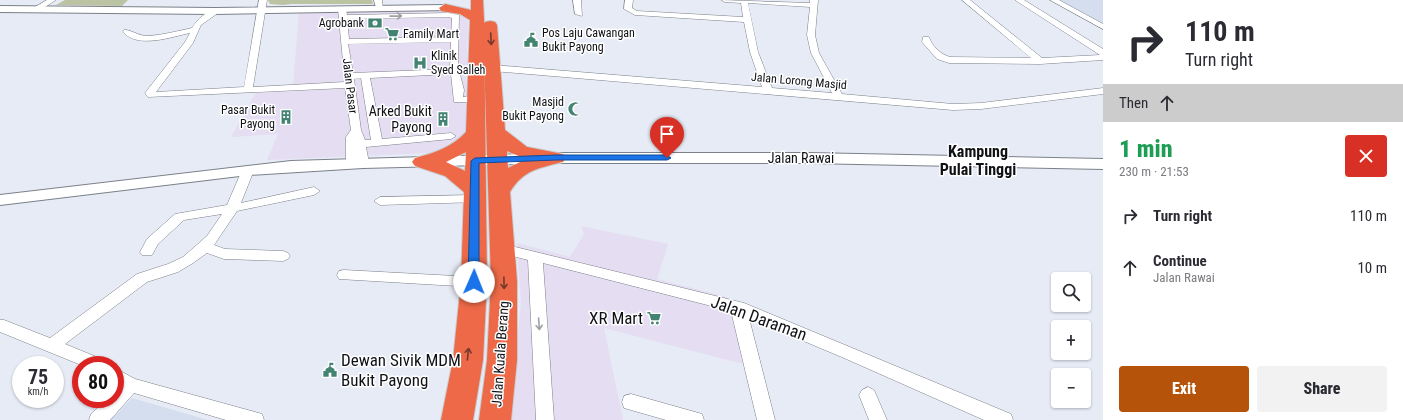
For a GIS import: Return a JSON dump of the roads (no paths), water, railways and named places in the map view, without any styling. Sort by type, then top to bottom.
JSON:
[{"type":"highway","points":[[445,8],[463,4],[471,0]]},
{"type":"highway","name":"Jalan Kuala Berang","points":[[477,0],[478,19],[475,134],[500,191],[503,249],[503,337],[495,420]]},
{"type":"highway","name":"Jalan Kuala Berang","points":[[457,420],[468,360],[474,282],[475,196],[486,160],[497,133],[489,0]]},
{"type":"highway","points":[[445,8],[464,11],[478,19]]},
{"type":"highway","points":[[497,133],[508,145],[517,151],[536,157],[556,158]]},
{"type":"highway","points":[[422,162],[444,157],[461,149],[475,134]]},
{"type":"highway","points":[[500,191],[504,181],[519,168],[556,158]]},
{"type":"highway","points":[[422,162],[438,165],[456,172],[466,180],[475,196]]},
{"type":"main road","points":[[0,10],[215,11],[263,5],[340,12],[379,4],[445,8]]},
{"type":"main road","name":"Jalan Rawai","points":[[0,200],[248,170],[358,163],[556,158],[837,158],[1103,164]]},
{"type":"street","points":[[34,10],[52,0]]},
{"type":"street","points":[[577,0],[579,14]]},
{"type":"street","points":[[629,0],[628,9],[635,13],[748,20]]},
{"type":"street","points":[[725,0],[814,2],[811,35],[815,53],[839,97]]},
{"type":"street","points":[[966,0],[1040,61]]},
{"type":"street","points":[[1019,0],[1103,53]]},
{"type":"street","points":[[1054,0],[1103,27]]},
{"type":"street","points":[[744,1],[754,52],[768,91]]},
{"type":"street","points":[[248,91],[263,5]]},
{"type":"street","points":[[215,11],[198,24],[189,43],[150,94],[155,96],[248,91],[349,81],[365,75],[456,71]]},
{"type":"street","points":[[340,12],[453,16],[457,18],[454,67],[456,71],[458,100],[476,99]]},
{"type":"street","name":"Jalan Pasar","points":[[340,12],[338,38],[344,42]]},
{"type":"street","name":"Jalan Pasar","points":[[340,12],[346,38],[344,42],[356,130],[359,135],[360,144],[358,163]]},
{"type":"street","points":[[127,32],[130,36],[136,38],[146,38],[195,30]]},
{"type":"street","points":[[344,42],[456,39]]},
{"type":"street","points":[[926,39],[926,42],[940,57],[949,60],[1040,61],[1103,57]]},
{"type":"street","name":"Jalan Lorong Masjid","points":[[493,68],[962,107],[1103,91]]},
{"type":"street","points":[[365,75],[377,142]]},
{"type":"street","name":"Jalan Pasar","points":[[356,130],[351,137],[358,163]]},
{"type":"street","points":[[360,144],[451,136]]},
{"type":"street","points":[[52,345],[143,277],[174,268],[205,247],[234,208],[248,170]]},
{"type":"street","points":[[147,252],[152,242],[180,218],[314,191]]},
{"type":"street","points":[[380,201],[475,196]]},
{"type":"street","points":[[205,247],[224,254],[283,256]]},
{"type":"street","name":"Jalan Daraman","points":[[503,249],[738,307],[850,353],[1004,420]]},
{"type":"street","points":[[535,257],[548,420]]},
{"type":"street","points":[[344,276],[474,282]]},
{"type":"street","points":[[738,307],[766,420]]},
{"type":"street","points":[[0,326],[4,326],[77,356]]},
{"type":"street","points":[[124,381],[130,385],[255,420]]},
{"type":"street","points":[[98,420],[130,385]]},
{"type":"street","points":[[868,395],[878,420]]},
{"type":"street","points":[[631,402],[695,420]]},
{"type":"place","name":"Agrobank","points":[[375,23]]},
{"type":"place","name":"Family Mart","points":[[392,34]]},
{"type":"place","name":"Pos Laju Cawangan Bukit Payong","points":[[531,40]]},
{"type":"place","name":"Klinik Syed Salleh","points":[[420,63]]},
{"type":"place","name":"Masjid Bukit Payong","points":[[575,109]]},
{"type":"place","name":"Pasar Bukit Payong","points":[[286,117]]},
{"type":"place","name":"Arked Bukit Payong","points":[[443,119]]},
{"type":"place","name":"XR Mart","points":[[654,318]]},
{"type":"place","name":"Dewan Sivik MDM Bukit Payong","points":[[330,370]]},
{"type":"district","name":"Kampung Pulai Tinggi","points":[[978,160]]}]
